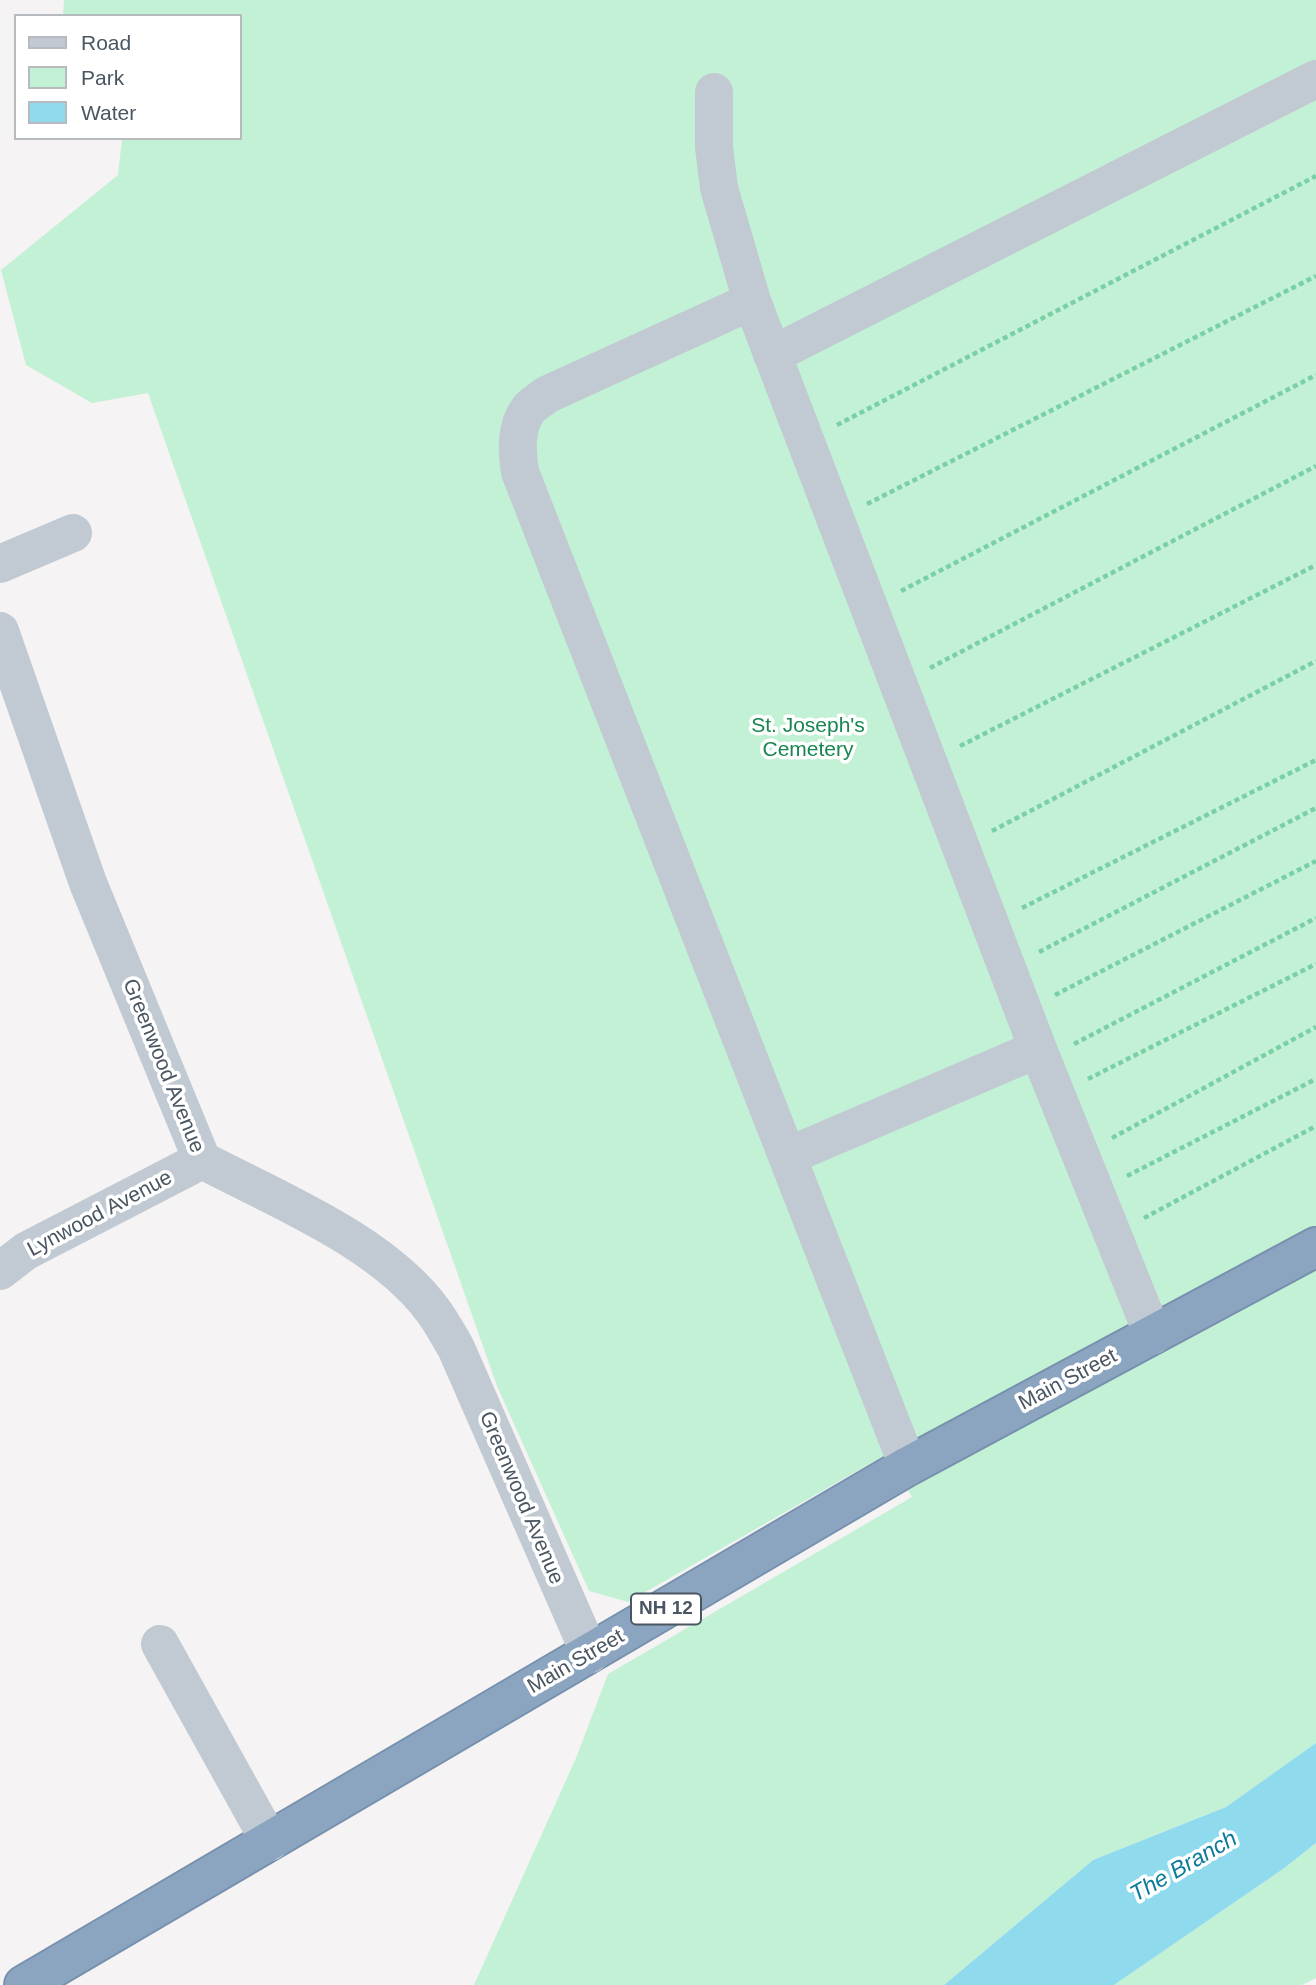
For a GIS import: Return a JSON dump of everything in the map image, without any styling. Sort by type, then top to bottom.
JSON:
[{"type":"highway","name":"Main Street","points":[[24,1985],[908,1466],[1316,1247]]},
{"type":"street","points":[[772,355],[1316,79]]},
{"type":"street","points":[[714,92],[714,147],[719,188],[752,302],[1040,1055],[1153,1335]]},
{"type":"street","points":[[752,302],[546,395],[528,410],[520,430],[517,450],[520,472],[908,1466]]},
{"type":"street","points":[[0,565],[73,533]]},
{"type":"street","name":"Greenwood Avenue","points":[[0,631],[88,883],[202,1160],[330,1226],[370,1251],[403,1279],[433,1310],[456,1349],[590,1654]]},
{"type":"street","points":[[788,1156],[1040,1055]]},
{"type":"street","name":"Lynwood Avenue","points":[[0,1271],[26,1251],[202,1160]]},
{"type":"street","points":[[160,1644],[270,1842]]},
{"type":"path","points":[[805,441],[1316,176]]},
{"type":"path","points":[[835,520],[1316,276]]},
{"type":"path","points":[[869,608],[1316,375]]},
{"type":"path","points":[[898,684],[1316,466]]},
{"type":"path","points":[[928,762],[1316,565]]},
{"type":"path","points":[[961,847],[1316,661]]},
{"type":"path","points":[[990,925],[1316,760]]},
{"type":"path","points":[[1007,969],[1316,808]]},
{"type":"path","points":[[1023,1011],[1316,861]]},
{"type":"path","points":[[1040,1055],[1316,918]]},
{"type":"path","points":[[1056,1096],[1316,964]]},
{"type":"path","points":[[1080,1155],[1316,1027]]},
{"type":"path","points":[[1095,1192],[1316,1079]]},
{"type":"path","points":[[1112,1234],[1316,1126]]},
{"type":"green space","name":"St. Joseph's Cemetery","points":[[64,0],[1316,0],[1316,1743],[1226,1807],[1093,1860],[944,1985],[474,1985],[576,1758],[608,1674],[912,1497],[887,1454],[628,1602],[589,1591],[497,1386],[148,393],[92,403],[26,365],[1,270],[118,175],[122,140],[242,140],[242,14],[63,14]]},
{"type":"green space","points":[[1316,1843],[1316,1978],[1302,1985],[1114,1985],[1283,1869]]},
{"type":"water","name":"The Branch","points":[[1316,1743],[1316,1843],[1283,1869],[1114,1985],[944,1985],[1093,1860],[1226,1807]]}]
